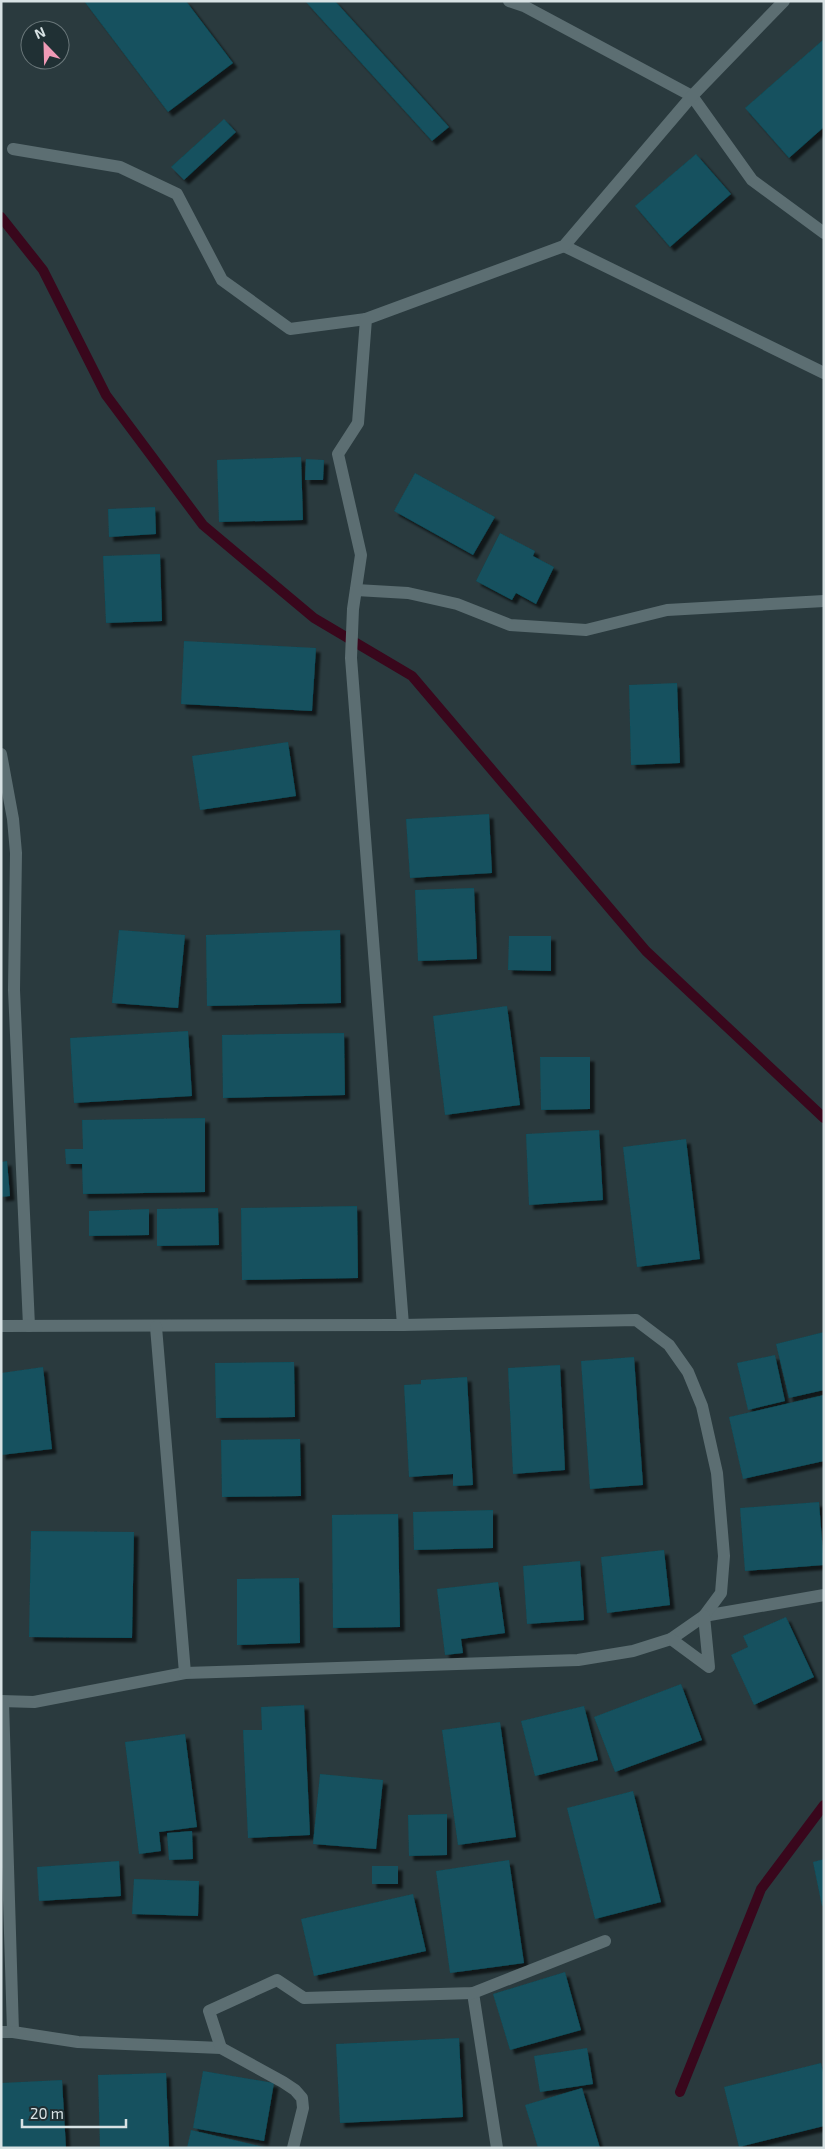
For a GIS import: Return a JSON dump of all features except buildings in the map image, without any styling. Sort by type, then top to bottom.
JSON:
[{"type":"street","points":[[510,1],[524,6],[692,96],[752,180],[824,233]]},
{"type":"street","points":[[13,149],[120,166],[177,194],[222,280],[290,329],[366,319],[564,246],[692,96],[784,1]]},
{"type":"street","points":[[564,246],[824,373]]},
{"type":"street","points":[[366,319],[358,423],[338,454],[361,555],[356,590],[351,658],[403,1325]]},
{"type":"street","points":[[356,590],[408,593],[457,604],[510,625],[586,630],[667,610],[824,601]]},
{"type":"street","points":[[1,754],[14,819],[16,853],[14,990],[29,1326]]},
{"type":"street","points":[[1,1326],[403,1325],[636,1320],[669,1345],[688,1372],[702,1406],[717,1473],[724,1556],[721,1593],[704,1616],[671,1638],[634,1651],[578,1660],[184,1672],[34,1702],[2,1701],[7,2032],[78,2042],[221,2048],[289,2086],[302,2098],[303,2108],[293,2148]]},
{"type":"street","points":[[156,1326],[184,1672]]},
{"type":"street","points":[[704,1616],[824,1595]]},
{"type":"street","points":[[671,1638],[709,1667],[704,1616]]},
{"type":"street","points":[[221,2048],[209,2011],[277,1980],[304,1998],[474,1993],[605,1941]]},
{"type":"street","points":[[474,1993],[497,2148]]},
{"type":"waterway","points":[[1,217],[43,270],[106,395],[203,525],[314,618],[412,676],[646,951],[824,1118]]},
{"type":"waterway","points":[[680,2092],[761,1889],[824,1805]]}]
